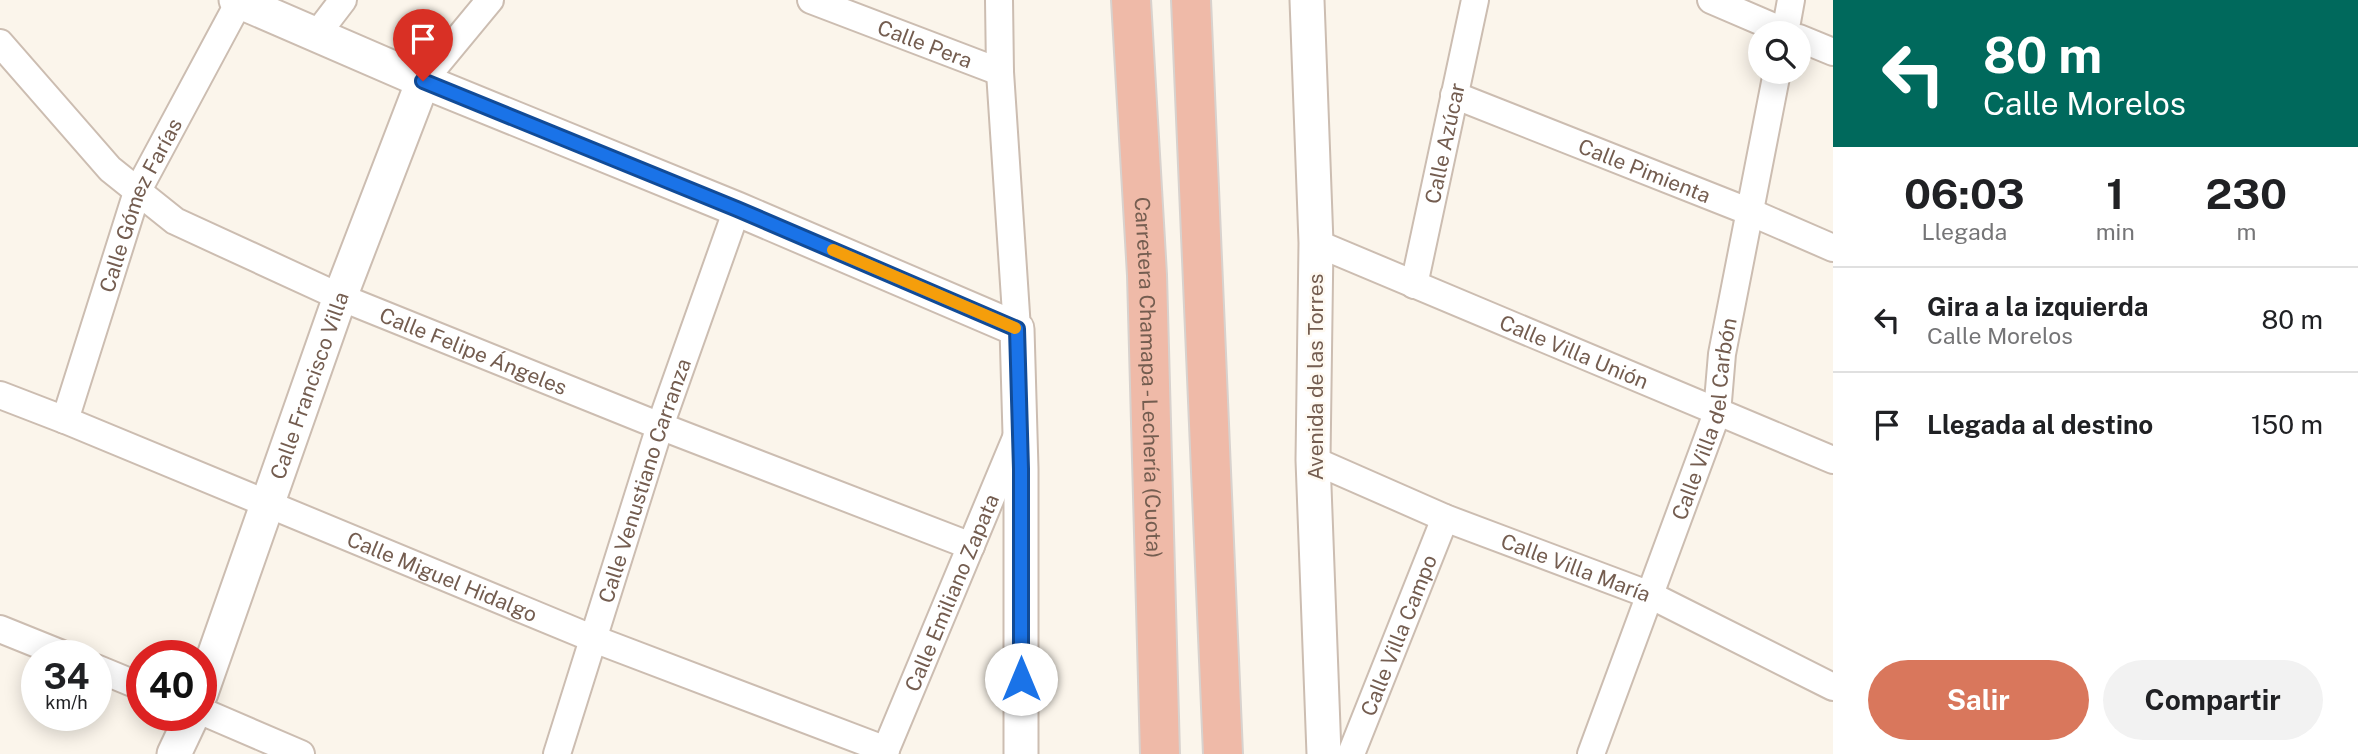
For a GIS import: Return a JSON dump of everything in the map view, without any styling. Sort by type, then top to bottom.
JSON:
[{"type":"highway","name":"Carretera Chamapa - Lechería (Cuota)","points":[[1130,0],[1147,275],[1160,754]]},
{"type":"highway","points":[[1191,0],[1223,754]]},
{"type":"street","points":[[317,34],[343,0]]},
{"type":"street","points":[[423,81],[490,0]]},
{"type":"street","name":"Calle Pera","points":[[811,0],[1000,72]]},
{"type":"street","points":[[999,0],[1000,72],[1017,329],[1021,754]]},
{"type":"street","name":"Avenida de las Torres","points":[[1307,0],[1316,243],[1313,460],[1324,754]]},
{"type":"street","name":"Calle Azúcar","points":[[1414,285],[1475,0]]},
{"type":"street","points":[[1711,0],[1759,21]]},
{"type":"street","points":[[1790,21],[1791,0]]},
{"type":"street","points":[[238,1],[1017,329]]},
{"type":"street","name":"Calle Gómez Farías","points":[[65,419],[137,192],[238,1]]},
{"type":"street","name":"Calle Felipe Ángeles","points":[[0,43],[110,169],[175,221],[340,297],[660,426],[971,546]]},
{"type":"street","points":[[1811,43],[1833,52]]},
{"type":"street","name":"Calle Francisco Villa","points":[[217,647],[340,297],[423,81]]},
{"type":"street","name":"Calle Villa del Carbón","points":[[1591,754],[1717,413],[1723,354],[1775,84]]},
{"type":"street","name":"Calle Pimienta","points":[[1454,96],[1750,212],[1833,248]]},
{"type":"street","name":"Calle Venustiano Carranza","points":[[557,754],[660,426],[737,209]]},
{"type":"street","name":"Calle Villa Unión","points":[[1316,243],[1833,460]]},
{"type":"street","name":"Calle Miguel Hidalgo","points":[[0,395],[65,419],[594,639],[885,752]]},
{"type":"street","name":"Calle Emiliano Zapata","points":[[885,752],[1019,432]]},
{"type":"street","name":"Calle Villa María","points":[[1313,460],[1445,518],[1650,595],[1833,687]]},
{"type":"street","name":"Calle Villa Campo","points":[[1351,754],[1445,518]]},
{"type":"street","points":[[0,629],[27,640]]},
{"type":"street","points":[[217,718],[301,754]]},
{"type":"street","points":[[174,754],[185,731]]},
{"type":"slow traffic","points":[[833,250],[1015,328]]},
{"type":"route","points":[[423,81],[737,209],[1017,329],[1021,469],[1021,679]]}]
